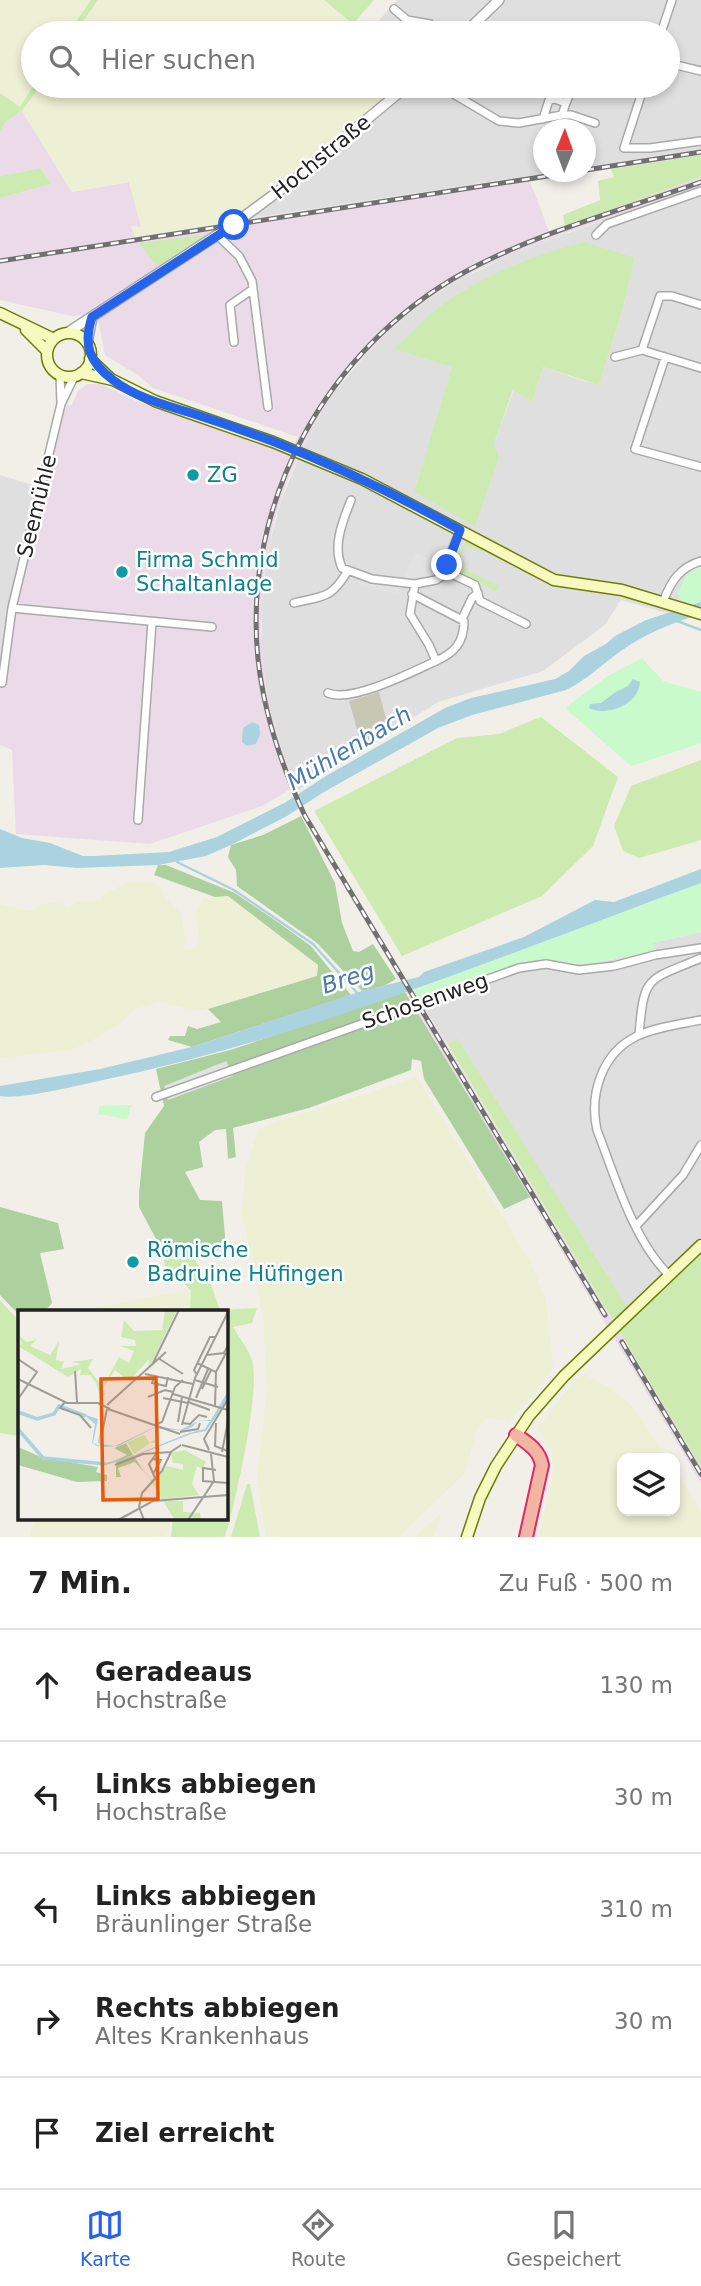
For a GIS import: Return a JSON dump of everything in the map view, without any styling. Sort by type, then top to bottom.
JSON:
[{"type":"highway","points":[[516,1435],[540,1455],[542,1465],[526,1537]]},
{"type":"main road","points":[[0,313],[54,339]]},
{"type":"main road","points":[[15,320],[38,340],[47,351],[49,365],[60,375],[113,380]]},
{"type":"main road","points":[[47,351],[54,339],[67,334],[78,335],[87,343],[90,359],[113,380],[155,401],[273,442],[362,479],[554,580],[622,590],[701,614]]},
{"type":"main road","points":[[77,375],[90,359]]},
{"type":"main road","points":[[467,1537],[480,1498],[496,1466],[529,1416],[564,1376],[701,1245]]},
{"type":"street","points":[[477,21],[499,0]]},
{"type":"street","points":[[666,21],[672,0]]},
{"type":"street","points":[[394,9],[407,20],[413,21]]},
{"type":"street","points":[[680,67],[701,71]]},
{"type":"street","name":"Hochstraße","points":[[67,334],[218,236],[295,179],[393,98]]},
{"type":"street","points":[[460,98],[499,121],[519,123],[533,121]]},
{"type":"street","points":[[562,115],[568,98]]},
{"type":"street","points":[[640,98],[624,148],[650,148],[701,141]]},
{"type":"street","points":[[566,103],[549,100],[543,119],[562,115],[582,119]]},
{"type":"street","points":[[596,234],[607,224],[701,191]]},
{"type":"street","points":[[218,236],[246,267],[253,289],[268,407]]},
{"type":"street","points":[[233,342],[230,305],[253,289]]},
{"type":"street","points":[[642,350],[660,296],[672,296],[701,305]]},
{"type":"street","points":[[87,343],[92,317]]},
{"type":"street","points":[[615,357],[642,350],[701,368]]},
{"type":"street","points":[[666,358],[635,449],[701,467]]},
{"type":"street","name":"Seemühle","points":[[60,375],[61,404]]},
{"type":"street","name":"Seemühle","points":[[2,683],[12,608],[61,404],[77,375]]},
{"type":"street","points":[[351,500],[338,541],[339,561],[347,572],[390,583],[415,584],[436,580],[445,571],[460,530]]},
{"type":"street","points":[[663,602],[678,573],[687,565],[701,561]]},
{"type":"street","points":[[445,571],[475,585],[480,601],[526,625]]},
{"type":"street","points":[[294,603],[331,594],[347,572]]},
{"type":"street","points":[[415,584],[410,614],[436,661]]},
{"type":"street","points":[[462,619],[472,598],[478,593]]},
{"type":"street","points":[[328,694],[341,696],[379,685],[451,654],[459,645],[465,626],[462,619],[412,594]]},
{"type":"street","points":[[12,608],[212,627]]},
{"type":"street","points":[[138,820],[152,622]]},
{"type":"street","name":"Schosenweg","points":[[156,1097],[519,968],[546,964],[579,970],[614,966],[701,948]]},
{"type":"street","points":[[639,1035],[644,993],[649,983],[701,957]]},
{"type":"street","points":[[669,1275],[654,1257],[636,1226],[597,1130],[597,1083],[621,1047],[639,1035],[701,1020]]},
{"type":"street","points":[[636,1226],[683,1175],[701,1144]]},
{"type":"shaded area","points":[[0,0],[91,0],[76,21],[21,21],[21,98],[26,98],[20,107],[0,93]]},
{"type":"shaded area","points":[[98,0],[324,0],[349,21],[83,21]]},
{"type":"shaded area","points":[[397,0],[701,0],[701,149],[596,165],[596,119],[533,119],[533,175],[240,220],[392,98],[680,98],[680,21],[379,21]]},
{"type":"shaded area","points":[[31,98],[385,98],[229,222],[135,237],[131,226],[141,227],[129,182],[72,192],[22,111]]},
{"type":"shaded area","points":[[22,111],[72,192],[129,182],[142,228],[135,237],[533,175],[533,181],[530,181],[549,231],[701,177],[701,186],[563,234],[479,269],[440,291],[399,322],[345,376],[318,418],[288,479],[274,522],[265,568],[261,626],[266,690],[276,732],[296,786],[262,806],[150,844],[16,834],[12,750],[0,745],[0,683],[12,608],[61,404],[72,405],[78,391],[87,384],[101,384],[136,401],[289,454],[298,437],[153,388],[105,355],[99,324],[81,315],[72,316],[0,300],[0,198],[51,184],[41,168],[0,176],[0,132],[6,121]]},
{"type":"shaded area","points":[[701,149],[701,155],[596,171],[596,165]]},
{"type":"shaded area","points":[[701,186],[701,566],[696,568],[678,592],[680,599],[690,605],[666,613],[621,600],[605,625],[543,671],[438,702],[298,790],[269,708],[262,657],[262,597],[269,546],[281,501],[305,442],[330,397],[381,337],[420,305],[455,282],[523,249]],"holes":[[[635,258],[623,308],[599,384],[543,367],[532,401],[514,389],[494,444],[414,492],[453,367]]]},
{"type":"shaded area","points":[[0,475],[42,488],[0,683]]},
{"type":"shaded area","points":[[414,552],[441,565],[441,572],[428,578],[404,580]]},
{"type":"shaded area","points":[[359,580],[399,589],[397,594],[358,585]]},
{"type":"shaded area","points":[[379,692],[389,730],[362,747],[349,701]]},
{"type":"shaded area","points":[[127,882],[155,883],[161,888],[166,899],[181,913],[184,949],[196,947],[200,941],[195,913],[202,899],[228,896],[319,965],[318,976],[199,1011],[159,1002],[136,1009],[120,1023],[71,1050],[0,1058],[0,904],[28,911],[51,903],[60,903],[67,908],[78,902],[100,900],[102,896]]},
{"type":"shaded area","points":[[701,932],[701,1237],[628,1309],[457,1039],[448,1045],[420,1000],[519,963],[549,960],[573,964],[597,963],[655,950],[652,943]]},
{"type":"shaded area","points":[[414,990],[701,1467],[701,1483],[406,992]]},
{"type":"shaded area","points":[[226,1061],[233,1076],[168,1100],[164,1086]]},
{"type":"shaded area","points":[[417,1077],[531,1263],[546,1300],[553,1368],[534,1396],[509,1420],[486,1419],[477,1428],[465,1473],[399,1537],[266,1537],[258,1486],[267,1391],[263,1314],[242,1214],[245,1172],[254,1143],[259,1130],[267,1125]]},
{"type":"shaded area","points":[[191,1291],[190,1310],[94,1310]]},
{"type":"shaded area","points":[[585,1374],[610,1388],[630,1404],[664,1453],[617,1453],[617,1516],[680,1516],[680,1477],[701,1511],[701,1537],[541,1537],[539,1534],[553,1474],[552,1450],[537,1428],[576,1379]]},
{"type":"shaded area","points":[[441,1514],[434,1537],[414,1537]]},
{"type":"shaded area","points":[[34,1520],[170,1520],[166,1537],[29,1537]]},
{"type":"green space","points":[[91,0],[98,0],[83,21],[76,21]]},
{"type":"green space","points":[[324,0],[374,0],[356,21],[349,21]]},
{"type":"green space","points":[[0,93],[20,107],[26,98],[31,98],[22,111],[6,121],[0,132]]},
{"type":"green space","points":[[701,155],[701,177],[565,226],[563,215],[600,200],[598,181],[614,177],[611,169]]},
{"type":"green space","points":[[41,168],[51,184],[0,198],[0,176]]},
{"type":"green space","points":[[211,234],[162,265],[154,263],[139,243]]},
{"type":"green space","points":[[585,242],[635,258],[599,385],[543,367],[532,402],[513,389],[494,444],[499,458],[475,526],[414,492],[452,367],[394,349],[436,310],[475,284],[529,259]]},
{"type":"green space","points":[[466,542],[483,549],[481,552],[466,545],[457,565],[499,586],[496,591],[452,569]]},
{"type":"green space","points":[[701,566],[701,602],[690,605],[680,599],[678,592],[686,575]]},
{"type":"green space","points":[[642,658],[663,681],[701,692],[701,743],[631,766],[565,708],[608,676]]},
{"type":"green space","points":[[541,717],[618,777],[593,846],[542,896],[402,956],[314,811],[457,738],[499,734]]},
{"type":"green space","points":[[701,760],[701,840],[639,858],[623,851],[614,826],[631,786]]},
{"type":"green space","points":[[301,816],[335,883],[342,923],[353,951],[359,952],[373,944],[396,979],[384,986],[362,991],[317,943],[237,886],[236,870],[228,857],[231,845],[263,835]]},
{"type":"green space","points":[[158,865],[166,865],[235,893],[311,946],[351,995],[192,1047],[168,1040],[170,1036],[185,1036],[188,1026],[197,1029],[221,1022],[208,1009],[317,976],[318,965],[228,896],[215,897],[154,875]]},
{"type":"green space","points":[[701,883],[701,932],[653,943],[656,950],[586,965],[549,960],[519,963],[420,1000],[414,990]]},
{"type":"green space","points":[[405,992],[530,1197],[504,1209],[424,1079],[421,1061],[412,1059],[411,1070],[309,1108],[233,1128],[236,1157],[228,1159],[226,1129],[215,1130],[199,1142],[203,1167],[185,1172],[200,1200],[222,1201],[226,1248],[190,1258],[164,1254],[139,1207],[145,1133],[164,1106],[156,1069],[230,1050]]},
{"type":"green space","points":[[457,1038],[633,1316],[701,1251],[701,1467],[448,1045]]},
{"type":"green space","points":[[131,1105],[127,1119],[98,1114],[99,1106]]},
{"type":"green space","points":[[0,1207],[58,1223],[64,1249],[40,1253],[52,1303],[46,1310],[18,1310],[18,1314],[0,1295]]},
{"type":"green space","points":[[164,1254],[192,1257],[208,1276],[220,1310],[190,1310],[191,1291],[174,1273],[165,1272]]},
{"type":"green space","points":[[0,1300],[18,1320],[18,1436],[0,1433]]},
{"type":"green space","points":[[257,1308],[252,1323],[233,1327],[252,1360],[254,1375],[246,1447],[225,1537],[171,1537],[173,1520],[228,1520],[228,1310],[220,1310]]},
{"type":"green space","points":[[247,1484],[250,1484],[260,1537],[231,1537]]},
{"type":"water","points":[[701,602],[701,614],[640,639],[566,690],[472,715],[438,728],[324,792],[287,816],[206,856],[158,865],[77,868],[44,865],[0,868],[0,829],[22,838],[50,843],[83,856],[169,852],[217,837],[286,802],[445,708],[471,698],[555,679],[615,636],[646,620]]},
{"type":"water","points":[[633,679],[640,682],[638,690],[634,697],[621,707],[605,711],[589,708],[590,704],[601,703],[628,686]]},
{"type":"water","points":[[252,722],[259,725],[260,734],[256,744],[247,746],[242,742],[243,728]]},
{"type":"water","points":[[701,869],[701,883],[480,966],[331,1018],[180,1062],[50,1091],[22,1096],[0,1096],[0,1086],[100,1069],[192,1047],[362,991],[419,977],[424,972],[524,937],[595,900],[614,902]]},
{"type":"waterway","points":[[677,621],[701,630]]},
{"type":"waterway","name":"Breg","points":[[177,862],[234,890],[313,944],[359,995]]},
{"type":"railway","points":[[596,168],[701,152]]},
{"type":"railway","points":[[0,261],[533,178]]},
{"type":"railway","points":[[605,1315],[305,816],[288,778],[269,719],[258,659],[257,600],[264,543],[280,488],[303,436],[334,387],[371,343],[414,305],[490,259],[549,234],[701,182]]},
{"type":"railway","points":[[622,1342],[701,1474]]},
{"type":"place","name":"ZG","points":[[193,475]]},
{"type":"place","name":"Firma Schmid Schaltanlage","points":[[122,572]]},
{"type":"place","name":"Römische Badruine Hüfingen","points":[[133,1262]]},
{"type":"route","points":[[234,225],[92,317],[87,343],[90,359],[113,380],[147,398],[273,442],[350,474],[460,530],[447,565]]},
{"type":"water label","name":"Mühlenbach","points":[[349,748]]}]
